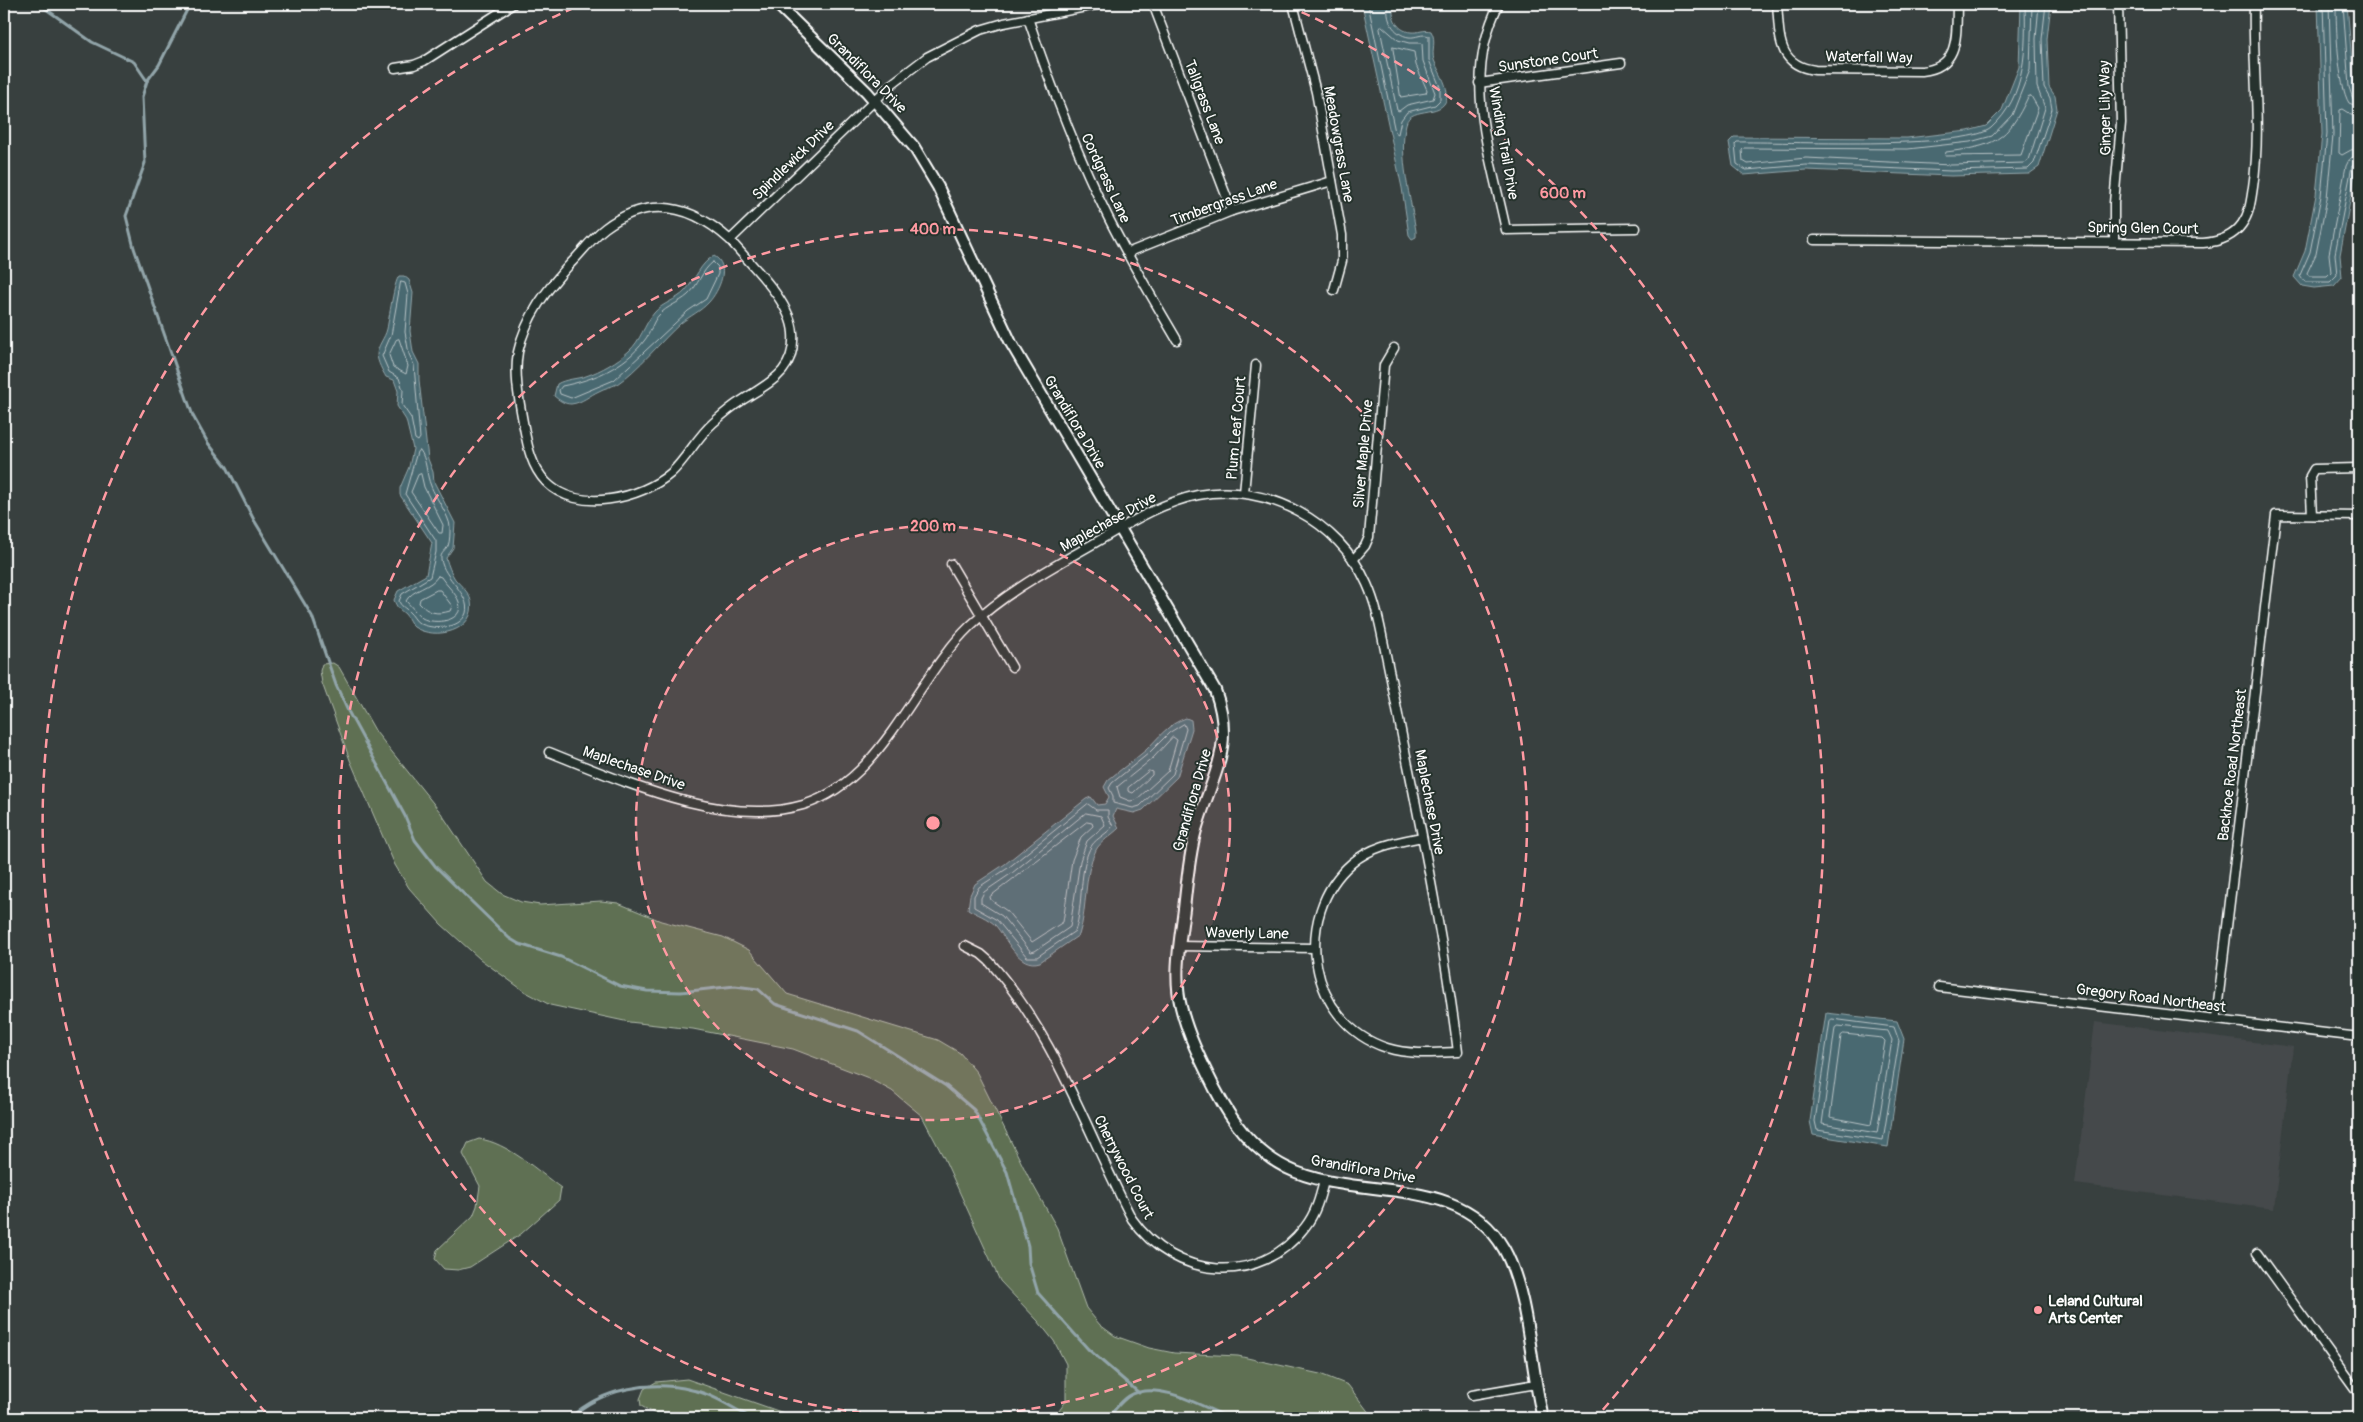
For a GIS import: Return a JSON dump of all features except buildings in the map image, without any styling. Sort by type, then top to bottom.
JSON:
[{"type":"street","points":[[395,68],[414,65],[424,61],[512,4]]},
{"type":"street","name":"Grandiflora Drive","points":[[777,4],[875,100],[903,132],[928,169],[1012,343],[1210,679],[1219,701],[1224,728],[1222,757],[1192,846],[1177,976],[1184,1020],[1223,1105],[1243,1134],[1285,1167],[1324,1181],[1434,1198],[1465,1211],[1487,1226],[1503,1247],[1515,1274],[1542,1418]]},
{"type":"street","name":"Spindlewick Drive","points":[[730,240],[875,100],[911,69],[944,47],[980,30],[1028,18],[1101,4]]},
{"type":"street","name":"Tallgrass Lane","points":[[1153,4],[1232,211]]},
{"type":"street","name":"Meadowgrass Lane","points":[[1292,4],[1316,92],[1343,248],[1342,261],[1334,290]]},
{"type":"street","name":"Winding Trail Drive","points":[[1499,4],[1484,40],[1479,83],[1481,111],[1506,230],[1636,228]]},
{"type":"street","name":"Waterfall Way","points":[[1777,4],[1783,51],[1787,58],[1798,66],[1814,70],[1922,71],[1938,68],[1951,54],[1956,40],[1957,4]]},
{"type":"street","name":"Ginger Lily Way","points":[[2114,242],[2114,203],[2122,123],[2118,4]]},
{"type":"street","name":"Spring Glen Court","points":[[1814,240],[2211,242],[2236,232],[2246,218],[2253,188],[2258,143],[2254,4]]},
{"type":"street","name":"Cordgrass Lane","points":[[1028,18],[1066,123],[1092,184],[1127,253],[1177,340]]},
{"type":"street","name":"Sunstone Court","points":[[1479,83],[1621,63]]},
{"type":"street","name":"Timbergrass Lane","points":[[1127,253],[1232,211],[1332,181]]},
{"type":"street","points":[[667,207],[681,209],[707,221],[730,240],[778,298],[791,323],[793,343],[786,366],[766,386],[721,416],[670,473],[645,489],[621,497],[595,499],[572,496],[554,489],[539,473],[528,451],[517,373],[518,352],[525,332],[532,315],[550,286],[604,229],[636,212],[667,207]]},
{"type":"street","name":"Silver Maple Drive","points":[[1353,560],[1365,546],[1369,537],[1384,365],[1394,348]]},
{"type":"street","name":"Plum Leaf Court","points":[[1244,493],[1256,365]]},
{"type":"street","points":[[2359,468],[2314,469],[2310,476],[2312,515],[2359,516]]},
{"type":"street","name":"Maplechase Drive","points":[[549,752],[647,790],[680,800],[755,810],[786,809],[802,806],[847,784],[863,769],[936,664],[957,638],[982,615],[1025,585],[1142,515],[1181,499],[1213,493],[1244,493],[1279,502],[1311,519],[1339,542],[1353,560],[1373,599],[1435,902],[1458,1052],[1404,1052],[1387,1048],[1362,1036],[1339,1016],[1325,994],[1320,980],[1314,948]]},
{"type":"street","name":"Backhoe Road Northeast","points":[[2216,1019],[2276,515],[2312,515]]},
{"type":"street","points":[[951,564],[1012,667]]},
{"type":"street","points":[[1314,948],[1317,920],[1321,907],[1343,872],[1366,854],[1382,846],[1422,837]]},
{"type":"street","name":"Cherrywood Court","points":[[965,946],[981,954],[989,961],[1033,1017],[1056,1059],[1132,1219],[1145,1237],[1167,1254],[1197,1266],[1214,1268],[1230,1268],[1262,1261],[1286,1247],[1305,1227],[1318,1204],[1324,1181]]},
{"type":"street","name":"Waverly Lane","points":[[1179,946],[1314,948]]},
{"type":"street","name":"Gregory Road Northeast","points":[[1939,987],[2359,1037]]},
{"type":"street","points":[[2258,1253],[2359,1394]]},
{"type":"street","points":[[1472,1395],[1536,1384]]},
{"type":"shaded area","points":[[2095,1022],[2293,1047],[2274,1209],[2075,1184]]},
{"type":"green space","points":[[333,663],[339,667],[376,732],[441,813],[487,882],[502,894],[521,902],[540,905],[601,901],[618,903],[661,921],[723,937],[749,950],[787,994],[938,1040],[960,1053],[977,1073],[1028,1176],[1057,1228],[1086,1308],[1100,1325],[1115,1336],[1149,1348],[1174,1353],[1238,1356],[1320,1374],[1348,1385],[1373,1418],[1054,1418],[1066,1401],[1066,1364],[1054,1341],[1000,1281],[944,1158],[922,1116],[892,1091],[866,1077],[793,1049],[693,1029],[629,1022],[550,1005],[524,991],[480,959],[441,924],[409,888],[395,865],[350,760],[322,683],[320,671],[322,664]]},
{"type":"green space","points":[[479,1139],[501,1146],[533,1166],[561,1188],[559,1200],[521,1234],[470,1267],[458,1270],[444,1269],[435,1259],[437,1250],[473,1216],[477,1206],[480,1186],[463,1154],[468,1143]]},
{"type":"green space","points":[[687,1379],[798,1418],[663,1418],[641,1406],[640,1399],[644,1389],[656,1382]]},
{"type":"water","points":[[1362,4],[1394,4],[1394,18],[1402,29],[1411,32],[1431,31],[1434,38],[1434,60],[1444,80],[1447,93],[1446,101],[1442,106],[1414,115],[1409,118],[1406,124],[1403,149],[1404,163],[1416,231],[1416,237],[1412,239],[1409,235],[1402,188]]},
{"type":"water","points":[[2021,4],[2051,4],[2047,39],[2049,87],[2055,96],[2057,109],[2039,167],[2029,174],[1951,176],[1806,170],[1744,175],[1733,166],[1729,142],[1734,137],[1907,138],[1968,131],[1986,126],[2002,110],[2019,67]]},
{"type":"water","points":[[2318,4],[2347,4],[2354,86],[2359,104],[2359,152],[2340,255],[2342,277],[2334,286],[2314,288],[2302,286],[2294,277],[2305,251],[2316,195],[2322,134]]},
{"type":"water","points":[[714,256],[722,265],[723,272],[713,297],[703,308],[681,323],[625,378],[617,384],[575,403],[566,403],[554,396],[557,384],[598,371],[615,362],[629,351],[637,342],[654,313],[685,291],[705,263]]},
{"type":"water","points":[[399,276],[404,276],[409,280],[413,293],[410,331],[413,352],[419,364],[419,380],[428,459],[433,472],[434,482],[455,523],[453,548],[446,558],[455,579],[467,592],[471,601],[471,611],[468,620],[461,626],[443,633],[423,631],[414,627],[397,607],[394,600],[398,591],[426,575],[432,543],[400,495],[400,488],[409,467],[413,449],[406,420],[397,406],[398,391],[394,380],[386,377],[379,364],[377,355],[378,348],[387,329]]},
{"type":"water","points":[[1186,718],[1191,720],[1192,729],[1177,777],[1143,810],[1134,813],[1116,809],[1113,816],[1119,828],[1100,844],[1089,870],[1084,914],[1079,935],[1040,962],[1032,963],[1019,957],[995,925],[968,909],[970,895],[975,884],[1005,864],[1086,799],[1091,797],[1097,805],[1105,804],[1109,797],[1104,787],[1108,780],[1146,750],[1169,727]]},
{"type":"water","points":[[1826,1013],[1897,1021],[1904,1039],[1888,1147],[1813,1135],[1810,1121]]},
{"type":"waterway","points":[[39,4],[92,42],[134,62],[147,81]]},
{"type":"waterway","points":[[190,4],[159,65],[147,81],[142,97],[145,163],[126,216],[134,248],[193,416],[208,443],[227,467],[254,520],[312,616],[336,685],[405,816],[415,840],[436,867],[509,938],[519,944],[561,957],[620,986],[647,991],[681,992],[735,986],[758,989],[775,1004],[858,1031],[946,1086],[974,1110],[1007,1172],[1028,1246],[1029,1263],[1038,1293],[1088,1349],[1139,1393]]},
{"type":"waterway","points":[[570,1418],[583,1408],[612,1393],[628,1389],[660,1386],[700,1392],[723,1402],[751,1418]]},
{"type":"waterway","points":[[1107,1418],[1129,1396],[1140,1392],[1153,1391],[1180,1396],[1229,1418]]},
{"type":"place","name":"Leland Cultural Arts Center","points":[[2038,1310]]}]
